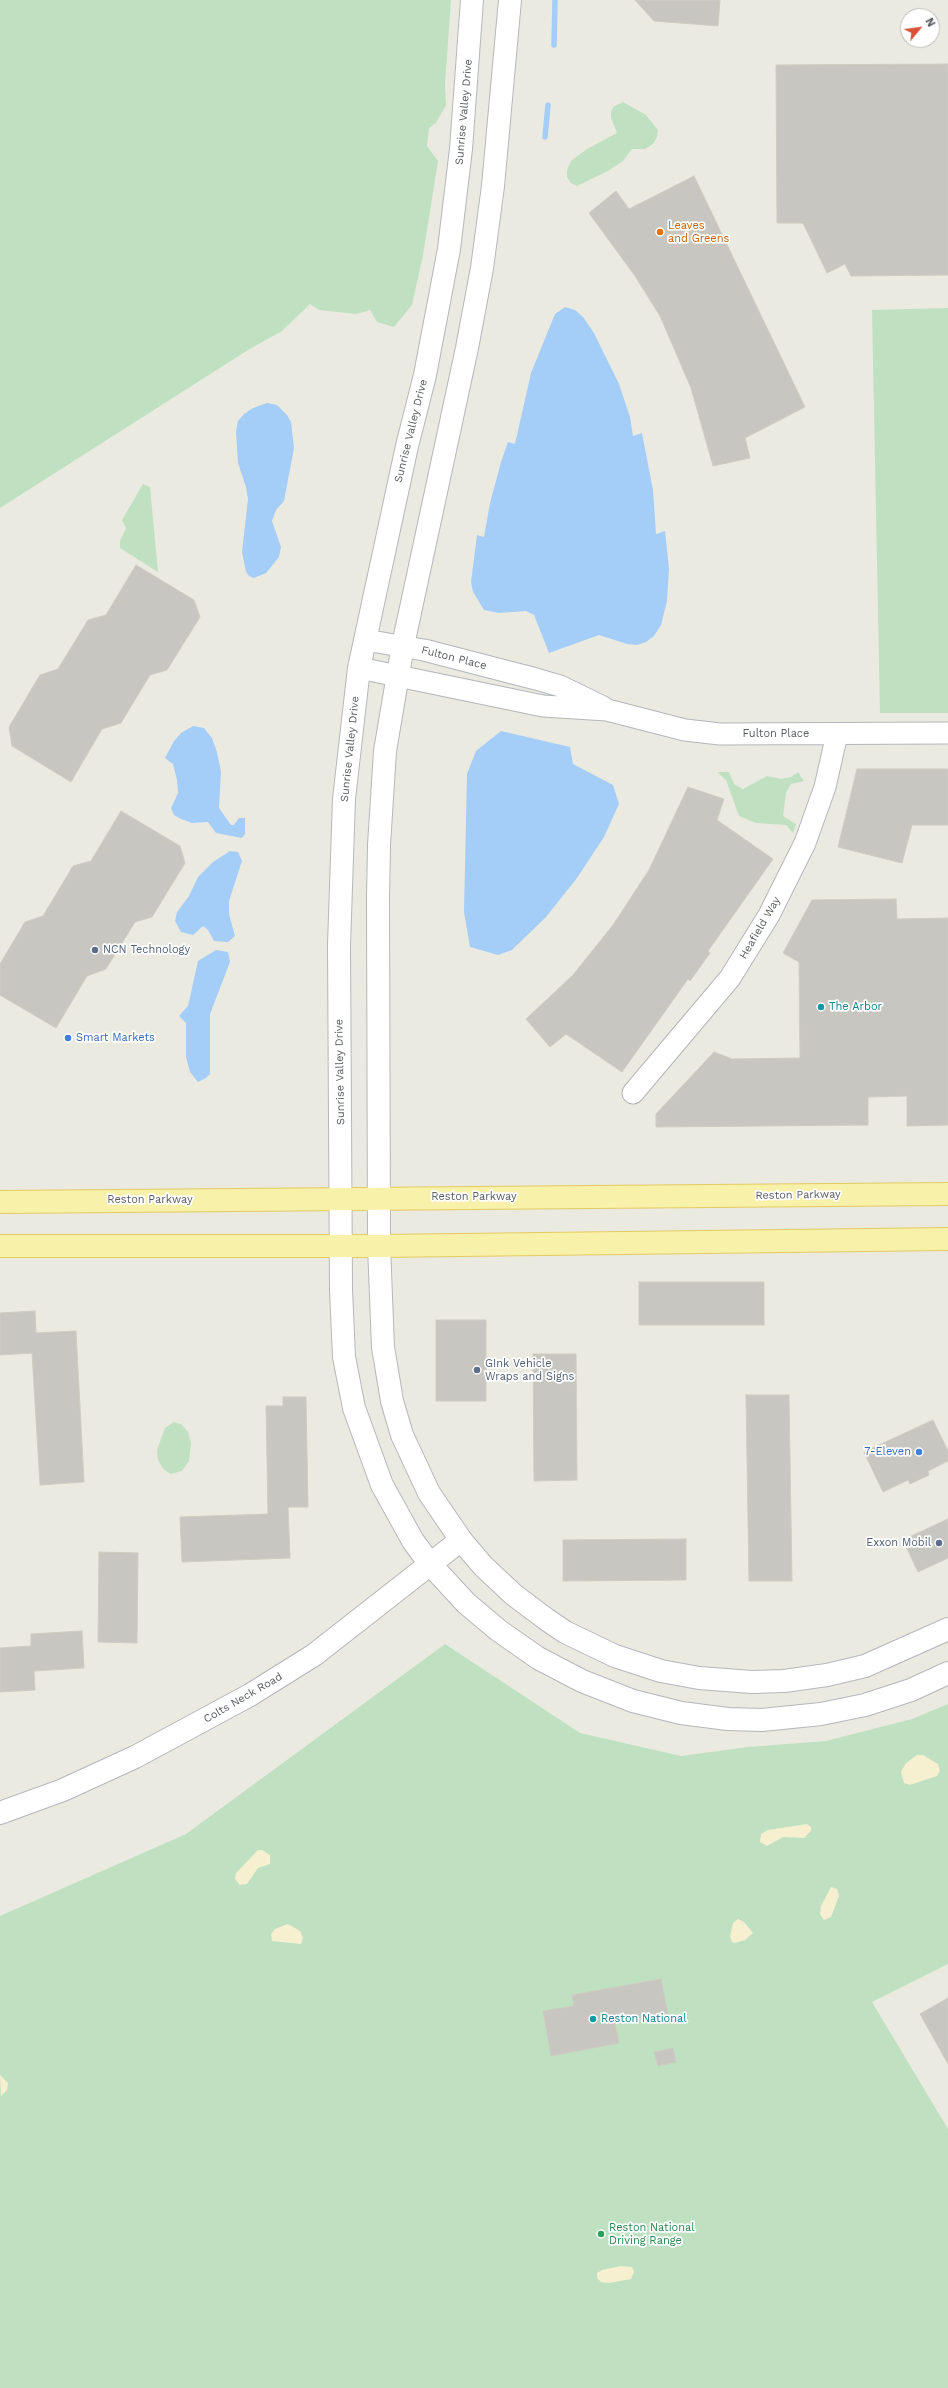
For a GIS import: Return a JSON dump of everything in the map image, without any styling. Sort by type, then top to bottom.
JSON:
[{"type":"main road","name":"Sunrise Valley Drive","points":[[472,0],[461,149],[449,249],[425,375],[406,446],[365,640],[347,766],[340,872],[340,1246],[344,1357],[354,1408],[382,1485],[413,1541],[430,1564],[480,1616],[538,1658],[611,1694],[680,1713],[728,1719],[762,1720],[821,1714],[890,1698],[948,1673]]},
{"type":"main road","points":[[510,0],[494,178],[482,268],[467,348],[403,645],[386,751],[379,845],[379,1246],[383,1347],[397,1419],[423,1481],[461,1540],[483,1566],[514,1595],[565,1632],[628,1660],[692,1677],[752,1682],[827,1675],[883,1660],[948,1629]]},
{"type":"main road","name":"Reston Parkway","points":[[0,1202],[948,1194]]},
{"type":"main road","points":[[0,1246],[379,1246],[948,1239]]},
{"type":"main road","name":"Colts Neck Road","points":[[0,1814],[95,1776],[214,1716],[314,1655],[461,1540]]},
{"type":"street","name":"Fulton Place","points":[[365,640],[403,645],[560,686],[607,710]]},
{"type":"street","name":"Fulton Place","points":[[360,668],[544,706],[607,710],[685,730],[720,734],[948,733]]},
{"type":"street","name":"Heafield Way","points":[[633,1093],[730,978],[769,915],[804,843],[825,787],[837,734]]},
{"type":"green space","points":[[0,0],[451,0],[445,85],[446,105],[436,123],[429,128],[427,146],[438,161],[423,255],[412,305],[394,327],[377,322],[370,310],[356,314],[319,310],[310,304],[282,331],[248,350],[0,508]]},
{"type":"green space","points":[[623,102],[646,115],[658,130],[657,137],[653,144],[645,149],[632,149],[623,161],[608,171],[577,186],[571,183],[567,177],[567,170],[571,161],[587,149],[617,133],[611,118],[611,112],[613,107]]},
{"type":"green space","points":[[948,308],[948,713],[880,713],[872,310]]},
{"type":"green space","points":[[143,484],[150,487],[158,572],[120,548],[120,541],[126,528],[122,520]]},
{"type":"green space","points":[[717,772],[729,772],[734,784],[743,789],[767,776],[781,779],[791,777],[798,772],[804,781],[791,784],[786,793],[783,816],[796,824],[793,833],[786,825],[756,823],[739,816],[726,780]]},
{"type":"green space","points":[[174,1422],[181,1424],[188,1432],[191,1443],[189,1461],[182,1471],[171,1474],[163,1469],[158,1460],[157,1450],[165,1428]]},
{"type":"green space","points":[[445,1644],[580,1733],[681,1756],[748,1747],[826,1741],[912,1719],[948,1704],[948,1964],[872,2002],[948,2129],[948,2388],[0,2388],[0,1916],[186,1834]]},
{"type":"sand","points":[[917,1755],[923,1755],[938,1764],[940,1771],[937,1776],[910,1785],[904,1783],[901,1772],[906,1763]]},
{"type":"sand","points":[[807,1824],[811,1827],[811,1831],[804,1838],[783,1837],[767,1846],[760,1842],[761,1834],[768,1830]]},
{"type":"sand","points":[[258,1850],[262,1850],[270,1855],[270,1864],[258,1868],[247,1884],[240,1885],[235,1879],[236,1873]]},
{"type":"sand","points":[[831,1887],[837,1889],[839,1896],[831,1917],[824,1920],[820,1914],[821,1906]]},
{"type":"sand","points":[[738,1919],[744,1922],[753,1933],[745,1940],[735,1943],[732,1942],[730,1936],[733,1923]]},
{"type":"sand","points":[[288,1924],[300,1931],[303,1938],[301,1944],[272,1941],[271,1934],[275,1929]]},
{"type":"sand","points":[[0,2075],[8,2083],[7,2090],[1,2096]]},
{"type":"sand","points":[[621,2266],[632,2267],[634,2272],[631,2279],[609,2283],[601,2282],[597,2278],[597,2273],[602,2270]]},
{"type":"water","points":[[565,307],[575,310],[583,317],[594,333],[619,384],[630,417],[633,436],[642,433],[653,490],[656,534],[665,531],[669,569],[667,601],[661,625],[654,636],[646,642],[637,645],[627,644],[599,635],[549,653],[534,615],[526,611],[499,613],[484,610],[473,592],[471,582],[477,535],[484,537],[490,503],[508,442],[515,444],[531,373],[555,314]]},
{"type":"water","points":[[267,403],[277,405],[287,415],[291,422],[294,448],[284,501],[276,510],[272,521],[281,547],[279,557],[266,573],[254,578],[249,576],[246,572],[242,552],[248,499],[246,487],[238,463],[236,432],[238,421],[244,414],[253,408]]},
{"type":"water","points":[[193,726],[204,728],[212,738],[217,752],[221,772],[219,808],[231,825],[234,825],[239,818],[245,818],[245,834],[242,838],[216,833],[208,822],[192,823],[174,815],[171,808],[178,793],[177,780],[173,764],[165,758],[174,741],[181,733]]},
{"type":"water","points":[[501,731],[570,747],[573,764],[613,785],[619,804],[604,837],[577,878],[546,917],[512,950],[498,955],[470,947],[464,912],[467,774],[476,751]]},
{"type":"water","points":[[230,851],[238,852],[242,861],[229,901],[229,914],[235,936],[228,942],[214,941],[208,930],[203,926],[193,935],[181,932],[175,921],[177,912],[189,896],[198,877],[213,862]]},
{"type":"water","points":[[216,950],[228,952],[230,962],[210,1014],[210,1074],[198,1082],[190,1072],[186,1057],[186,1023],[179,1016],[188,1006],[198,961]]},
{"type":"building","points":[[635,0],[720,0],[718,26],[654,21]]},
{"type":"building","points":[[948,64],[948,275],[851,276],[845,264],[827,273],[803,223],[777,223],[776,65]]},
{"type":"building","points":[[694,176],[805,407],[745,438],[750,458],[713,466],[691,388],[660,316],[635,276],[589,213],[616,191],[629,209]]},
{"type":"building","points":[[136,565],[194,600],[200,617],[167,670],[150,675],[121,723],[102,729],[71,782],[12,746],[9,727],[40,675],[58,669],[88,620],[106,615]]},
{"type":"building","points":[[857,769],[948,769],[948,825],[912,825],[902,863],[838,847]]},
{"type":"building","points":[[688,787],[724,799],[717,820],[773,859],[708,951],[710,953],[690,981],[688,979],[622,1072],[566,1034],[550,1047],[526,1019],[573,975],[613,925],[649,870]]},
{"type":"building","points":[[121,811],[180,846],[185,863],[152,917],[135,922],[106,969],[87,976],[56,1028],[0,995],[0,964],[25,922],[43,916],[73,866],[91,861]]},
{"type":"building","name":"The Arbor","points":[[896,899],[897,919],[948,918],[948,1125],[907,1126],[907,1096],[868,1097],[868,1125],[656,1127],[656,1114],[714,1052],[732,1059],[800,1058],[799,962],[783,953],[812,900]]},
{"type":"building","points":[[639,1282],[764,1282],[764,1325],[639,1325]]},
{"type":"building","points":[[35,1311],[36,1333],[76,1331],[84,1482],[40,1485],[32,1353],[0,1355],[0,1313]]},
{"type":"building","points":[[436,1320],[486,1320],[486,1401],[436,1401]]},
{"type":"building","points":[[533,1354],[576,1354],[577,1480],[534,1481]]},
{"type":"building","points":[[746,1395],[789,1395],[792,1581],[749,1581]]},
{"type":"building","points":[[283,1397],[306,1397],[308,1507],[288,1507],[290,1558],[182,1562],[180,1517],[268,1514],[266,1406],[283,1406]]},
{"type":"building","points":[[933,1420],[948,1451],[948,1461],[928,1471],[929,1475],[910,1484],[908,1480],[883,1492],[864,1452]]},
{"type":"building","points":[[948,1519],[948,1558],[918,1572],[903,1540]]},
{"type":"building","points":[[686,1539],[686,1580],[563,1581],[563,1540]]},
{"type":"building","points":[[99,1552],[138,1553],[137,1643],[98,1642]]},
{"type":"building","points":[[82,1631],[84,1668],[34,1671],[35,1690],[0,1692],[0,1648],[31,1646],[31,1634]]},
{"type":"building","name":"Reston National","points":[[661,1979],[668,2014],[615,2024],[619,2043],[551,2056],[543,2011],[574,2006],[572,1995]]},
{"type":"building","points":[[948,1998],[948,2064],[920,2014]]},
{"type":"building","points":[[673,2048],[676,2062],[658,2066],[654,2052]]},
{"type":"waterway","points":[[554,45],[555,0]]},
{"type":"waterway","points":[[545,137],[548,105]]},
{"type":"place","name":"Leaves and Greens","points":[[660,232]]},
{"type":"place","name":"NCN Technology","points":[[95,950]]},
{"type":"place","name":"The Arbor","points":[[821,1007]]},
{"type":"place","name":"Smart Markets","points":[[68,1038]]},
{"type":"place","name":"GInk Vehicle Wraps and Signs","points":[[477,1370]]},
{"type":"place","name":"7-Eleven","points":[[919,1452]]},
{"type":"place","name":"Exxon Mobil","points":[[939,1543]]},
{"type":"place","name":"Reston National","points":[[593,2019]]},
{"type":"place","name":"Reston National Driving Range","points":[[601,2234]]}]
